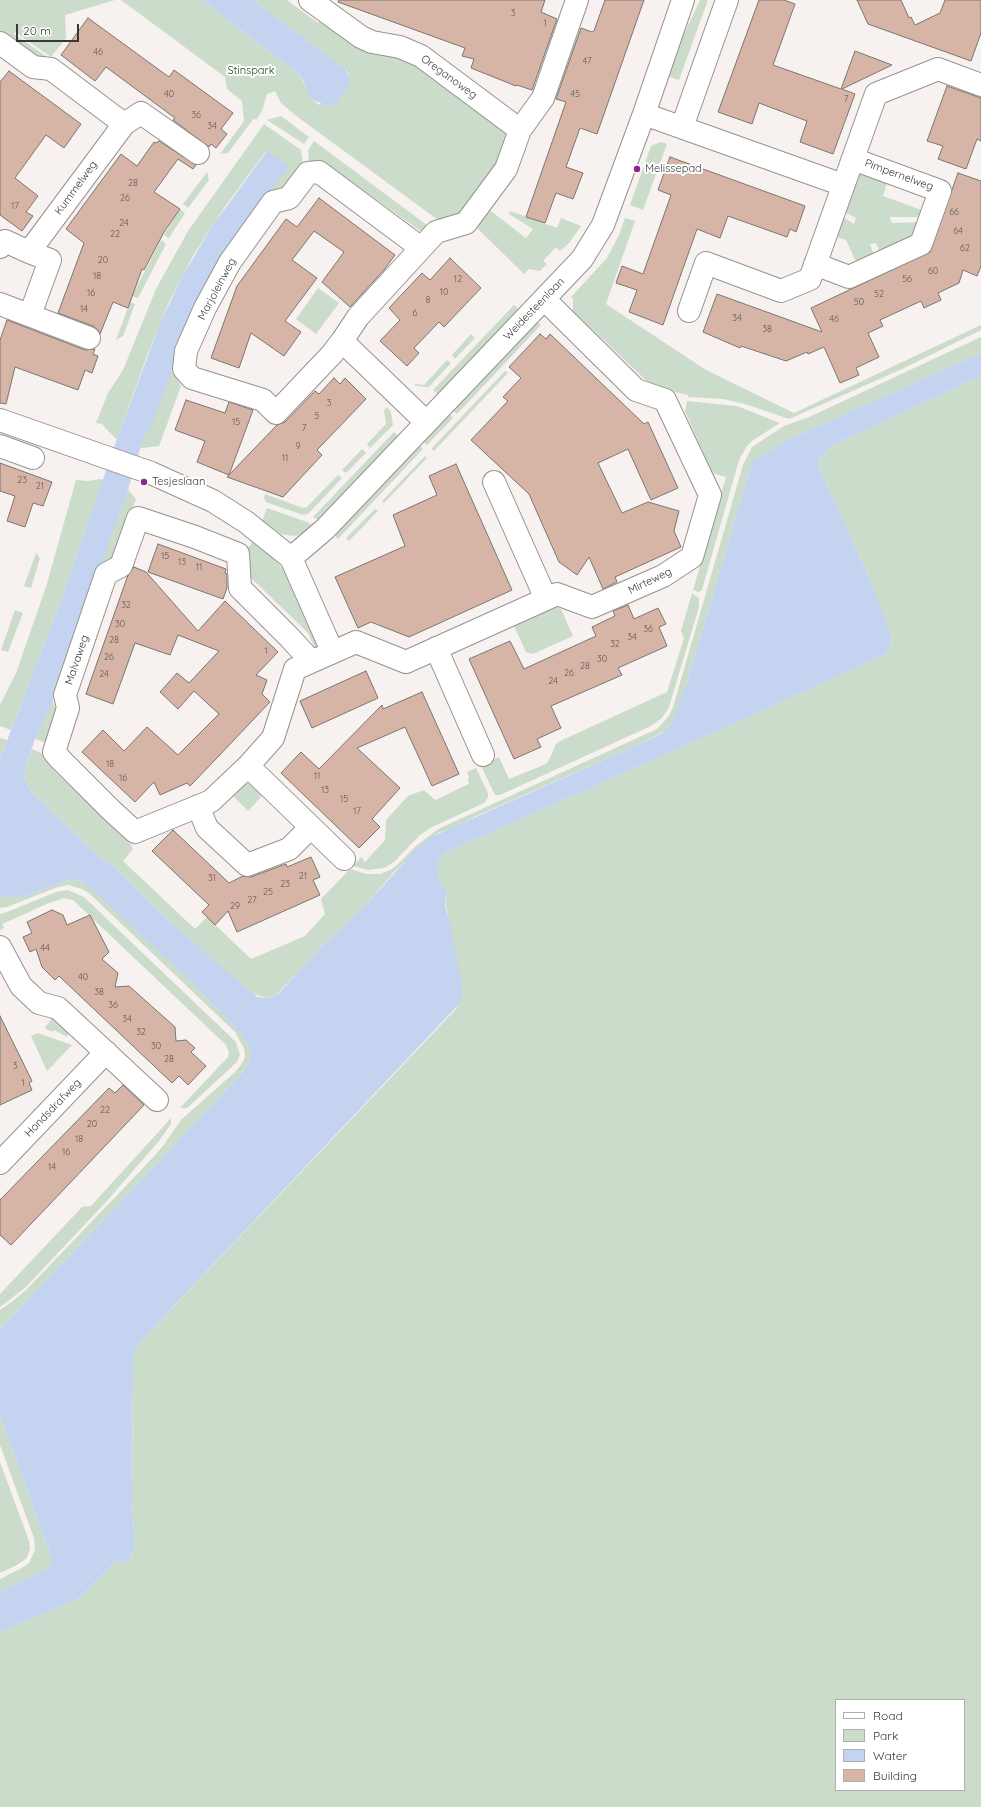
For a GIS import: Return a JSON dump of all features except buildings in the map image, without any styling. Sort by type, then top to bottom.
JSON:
[{"type":"street","name":"Oreganoweg","points":[[310,0],[361,37],[372,42],[400,47],[421,56],[520,130]]},
{"type":"street","points":[[520,130],[543,98],[577,0]]},
{"type":"street","name":"Weidesteenlaan","points":[[291,558],[325,529],[582,259],[603,225],[644,114],[683,0]]},
{"type":"street","points":[[682,128],[726,0]]},
{"type":"street","points":[[0,43],[33,67],[50,69],[124,124]]},
{"type":"street","name":"Pimpernelweg","points":[[689,311],[706,263],[781,291],[810,278],[876,94],[938,69],[980,84]]},
{"type":"street","name":"Kummelweg","points":[[29,252],[124,124],[141,113],[198,153]]},
{"type":"street","points":[[644,114],[843,185]]},
{"type":"street","name":"Marjoleinweg","points":[[421,248],[319,172],[308,173],[289,198],[273,202],[230,262],[202,315],[186,351],[184,369],[192,378],[263,400],[276,413],[332,354],[358,317],[436,232],[466,223],[506,169],[520,130]]},
{"type":"street","name":"Pimpernelweg","points":[[815,264],[849,277],[921,244],[940,191],[853,159]]},
{"type":"street","points":[[2,242],[50,260],[30,315]]},
{"type":"street","name":"Mirteweg","points":[[332,651],[356,642],[406,662],[557,594],[592,607],[663,576],[692,557],[710,495],[665,400],[636,390],[544,299]]},
{"type":"street","points":[[0,304],[89,338]]},
{"type":"street","points":[[342,341],[426,422]]},
{"type":"street","points":[[0,420],[151,473],[213,502],[246,522],[291,558],[332,651]]},
{"type":"street","points":[[0,446],[33,458]]},
{"type":"street","points":[[494,482],[546,599]]},
{"type":"street","name":"Malvaweg","points":[[311,661],[240,588],[238,554],[195,537],[138,518],[121,566],[106,574],[65,695],[68,708],[54,752],[80,780],[135,832],[211,800],[248,766],[273,738],[295,669],[332,651]]},
{"type":"street","points":[[436,648],[483,755]]},
{"type":"street","points":[[248,766],[344,859]]},
{"type":"street","points":[[198,806],[207,828],[247,865],[289,849],[311,828]]},
{"type":"street","points":[[0,947],[21,986],[39,1003],[58,1008],[157,1100]]},
{"type":"street","name":"Hondsdrafweg","points":[[0,1163],[106,1052]]},
{"type":"green space","points":[[0,0],[115,0],[65,15],[66,38],[51,57],[15,32],[14,34],[50,59],[39,60],[0,33]]},
{"type":"green space","name":"Stinspark","points":[[121,0],[202,0],[299,74],[313,101],[320,105],[330,106],[348,73],[347,71],[253,0],[287,0],[318,23],[323,18],[407,58],[512,131],[499,165],[458,219],[438,220],[295,115],[281,103],[275,91],[267,94],[262,111],[256,120],[254,118],[228,153],[220,154],[244,121],[242,101],[227,89],[225,77]]},
{"type":"green space","points":[[700,0],[708,0],[679,80],[667,76],[681,40]]},
{"type":"green space","points":[[281,116],[309,137],[304,144],[267,120]]},
{"type":"green space","points":[[264,124],[301,150],[303,164],[282,195],[266,196],[266,151],[224,208],[193,256],[169,302],[147,356],[117,439],[102,424],[96,423],[108,393],[123,370],[156,289],[188,231]]},
{"type":"green space","points":[[314,141],[431,228],[426,235],[320,159],[317,163],[309,164],[308,150]]},
{"type":"green space","points":[[661,142],[667,144],[643,210],[630,205],[651,146]]},
{"type":"green space","points":[[207,172],[209,180],[188,208],[183,204]]},
{"type":"green space","points":[[863,173],[887,182],[883,196],[927,212],[926,217],[890,217],[892,223],[924,222],[917,240],[882,257],[876,243],[870,244],[876,260],[859,268],[846,240],[833,236],[841,216],[854,224],[856,218],[842,211],[855,177]]},
{"type":"green space","points":[[487,208],[526,238],[533,229],[509,214],[510,211],[557,228],[561,218],[581,226],[569,243],[560,251],[556,247],[543,261],[547,264],[540,271],[529,269],[524,274],[474,225]]},
{"type":"green space","points":[[180,209],[185,213],[169,238],[164,235]]},
{"type":"green space","points":[[625,218],[635,221],[606,304],[706,370],[794,413],[981,325],[981,330],[902,369],[789,419],[745,404],[723,399],[688,397],[688,395],[653,387],[573,311],[573,299],[571,297],[607,258],[619,235]]},
{"type":"green space","points":[[161,240],[166,244],[138,298],[132,296]]},
{"type":"green space","points":[[318,288],[339,303],[316,334],[296,319]]},
{"type":"green space","points":[[130,302],[135,304],[123,336],[116,340]]},
{"type":"green space","points":[[514,305],[519,309],[438,394],[433,390]]},
{"type":"green space","points":[[537,321],[541,325],[457,414],[453,410]]},
{"type":"green space","points":[[471,334],[475,338],[455,359],[452,355]]},
{"type":"green space","points":[[981,337],[981,353],[785,441],[752,462],[687,683],[673,721],[667,730],[624,751],[474,817],[455,827],[438,833],[425,842],[394,872],[364,907],[324,944],[275,996],[267,998],[253,994],[169,921],[116,868],[93,852],[31,791],[26,782],[25,769],[32,749],[43,754],[56,765],[52,769],[130,843],[133,849],[123,861],[195,929],[207,917],[251,959],[305,936],[325,914],[321,899],[350,869],[366,874],[380,874],[390,870],[416,846],[438,829],[657,729],[669,716],[673,707],[743,465],[752,447],[784,426],[809,417]]},
{"type":"green space","points":[[447,360],[451,363],[429,387],[416,386],[414,384],[424,385]]},
{"type":"green space","points":[[171,370],[181,386],[159,446],[140,447],[145,432],[166,386]]},
{"type":"green space","points":[[505,371],[508,373],[434,451],[431,449]]},
{"type":"green space","points":[[981,376],[981,1807],[0,1807],[0,1632],[78,1599],[115,1562],[128,1561],[135,1548],[132,1499],[133,1356],[138,1344],[457,1008],[449,919],[445,901],[447,893],[440,883],[437,871],[437,864],[440,858],[447,852],[884,655],[890,647],[891,642],[873,586],[818,465],[818,459],[826,453],[831,446]]},
{"type":"green space","points":[[687,401],[737,406],[780,423],[752,441],[747,446],[739,460],[702,590],[699,592],[693,590],[726,477],[712,473],[685,411]]},
{"type":"green space","points":[[387,407],[391,412],[393,425],[370,448],[367,444],[386,424],[384,410]]},
{"type":"green space","points":[[449,414],[453,418],[427,445],[423,441]]},
{"type":"green space","points":[[394,432],[398,436],[318,520],[313,517]]},
{"type":"green space","points":[[419,445],[423,449],[338,539],[334,534]]},
{"type":"green space","points":[[362,449],[366,453],[346,473],[342,470]]},
{"type":"green space","points":[[425,456],[427,458],[384,503],[382,501]]},
{"type":"green space","points":[[338,475],[342,478],[308,514],[303,515],[266,502],[264,498],[265,494],[303,508],[307,507]]},
{"type":"green space","points":[[76,480],[88,481],[103,480],[61,600],[11,730],[0,726],[0,705],[16,673],[46,587]]},
{"type":"green space","points":[[128,490],[136,499],[114,561],[100,566]]},
{"type":"green space","points":[[267,508],[313,525],[299,535],[293,536],[281,534],[262,521]]},
{"type":"green space","points":[[375,509],[378,511],[349,541],[346,538]]},
{"type":"green space","points":[[253,541],[269,554],[284,570],[320,646],[315,648],[308,633],[248,575],[247,550]]},
{"type":"green space","points":[[36,553],[40,558],[31,588],[24,586]]},
{"type":"green space","points":[[692,593],[699,598],[699,607],[669,707],[662,718],[651,726],[500,795],[495,795],[481,766],[499,757],[509,779],[546,764],[556,744],[560,741],[667,692],[684,638],[681,631]]},
{"type":"green space","points":[[555,607],[561,609],[573,636],[533,654],[526,652],[514,626]]},
{"type":"green space","points":[[15,610],[23,613],[8,652],[1,650]]},
{"type":"green space","points":[[52,700],[57,711],[47,743],[35,739]]},
{"type":"green space","points":[[0,738],[7,740],[0,759]]},
{"type":"green space","points":[[476,768],[488,793],[488,797],[484,803],[430,828],[420,835],[394,862],[384,868],[368,870],[353,866],[361,857],[365,862],[385,840],[386,820],[408,796],[424,790],[435,800],[469,784],[467,772]]},
{"type":"green space","points":[[245,784],[250,784],[262,796],[248,811],[233,796]]},
{"type":"green space","points":[[72,879],[83,882],[91,887],[190,981],[242,1035],[249,1046],[251,1057],[243,1072],[0,1329],[0,1310],[27,1289],[145,1166],[163,1146],[181,1120],[234,1073],[241,1065],[245,1057],[244,1048],[235,1032],[90,894],[82,889],[68,885],[58,887],[7,907],[0,908],[0,897],[23,897]]},
{"type":"green space","points":[[68,890],[84,897],[236,1042],[240,1055],[237,1062],[187,1108],[180,1108],[228,1057],[229,1053],[226,1045],[73,900],[64,898],[49,903],[2,924],[4,928],[0,930],[0,914],[56,892]]},
{"type":"green space","points":[[51,1016],[69,1032],[67,1037],[54,1030],[53,1032],[46,1029],[45,1027],[51,1020],[49,1018]]},
{"type":"green space","points":[[38,1033],[72,1045],[47,1071],[31,1036]]},
{"type":"green space","points":[[171,1118],[171,1124],[159,1141],[106,1202],[26,1287],[0,1307],[0,1294],[82,1207],[91,1206]]},
{"type":"green space","points":[[0,1415],[53,1561],[48,1569],[0,1591],[0,1579],[29,1563],[35,1550],[34,1538],[0,1445]]},
{"type":"green space","points":[[0,1462],[29,1541],[30,1548],[27,1558],[17,1565],[0,1573]]},
{"type":"water","points":[[202,0],[253,0],[345,69],[350,79],[348,88],[336,103],[330,106],[320,105],[321,103],[314,101],[315,99],[313,101],[299,74]]},
{"type":"water","points":[[267,151],[289,166],[266,196],[189,323],[150,430],[145,432],[128,490],[49,710],[35,739],[25,769],[26,782],[31,791],[93,852],[116,868],[169,921],[257,997],[267,998],[275,996],[280,992],[324,944],[364,907],[416,849],[431,837],[624,751],[662,733],[670,726],[687,683],[752,462],[785,441],[981,353],[981,376],[831,446],[826,453],[818,459],[818,465],[873,586],[890,633],[890,647],[884,655],[447,852],[440,858],[437,864],[437,871],[440,883],[447,893],[445,897],[445,905],[462,987],[462,998],[460,1003],[138,1344],[133,1356],[132,1499],[135,1548],[128,1561],[115,1562],[78,1599],[0,1632],[0,1591],[48,1569],[53,1561],[0,1415],[0,1329],[243,1072],[251,1057],[249,1046],[242,1035],[190,981],[83,882],[72,879],[23,897],[0,897],[0,759],[61,600],[117,439],[161,321],[182,277],[213,225]]},
{"type":"place","name":"Melissepad","points":[[637,169]]},
{"type":"place","name":"Tesjeslaan","points":[[144,482]]}]
